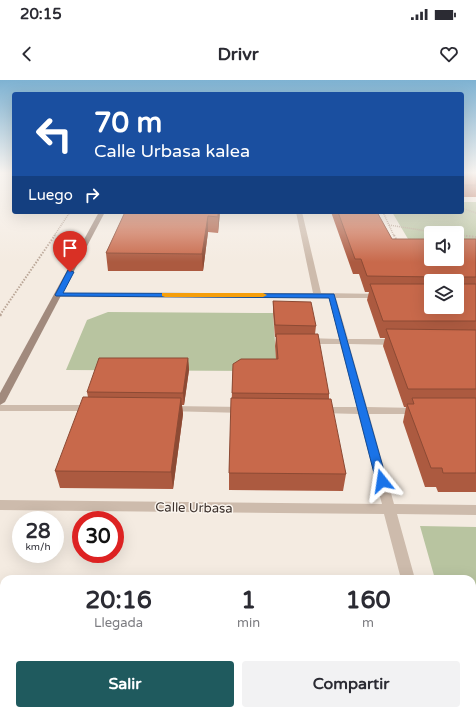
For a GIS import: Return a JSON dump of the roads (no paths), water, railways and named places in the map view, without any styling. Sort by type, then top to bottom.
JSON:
[{"type":"street","points":[[0,402],[101,214]]},
{"type":"street","points":[[299,214],[317,296]]},
{"type":"street","points":[[58,295],[393,296]]},
{"type":"street","points":[[332,296],[407,575]]},
{"type":"street","points":[[298,341],[406,342]]},
{"type":"street","points":[[0,408],[105,408]]},
{"type":"street","points":[[160,409],[253,410]]},
{"type":"street","points":[[308,410],[431,411]]},
{"type":"street","name":"Calle Urbasa","points":[[0,505],[476,510]]}]
